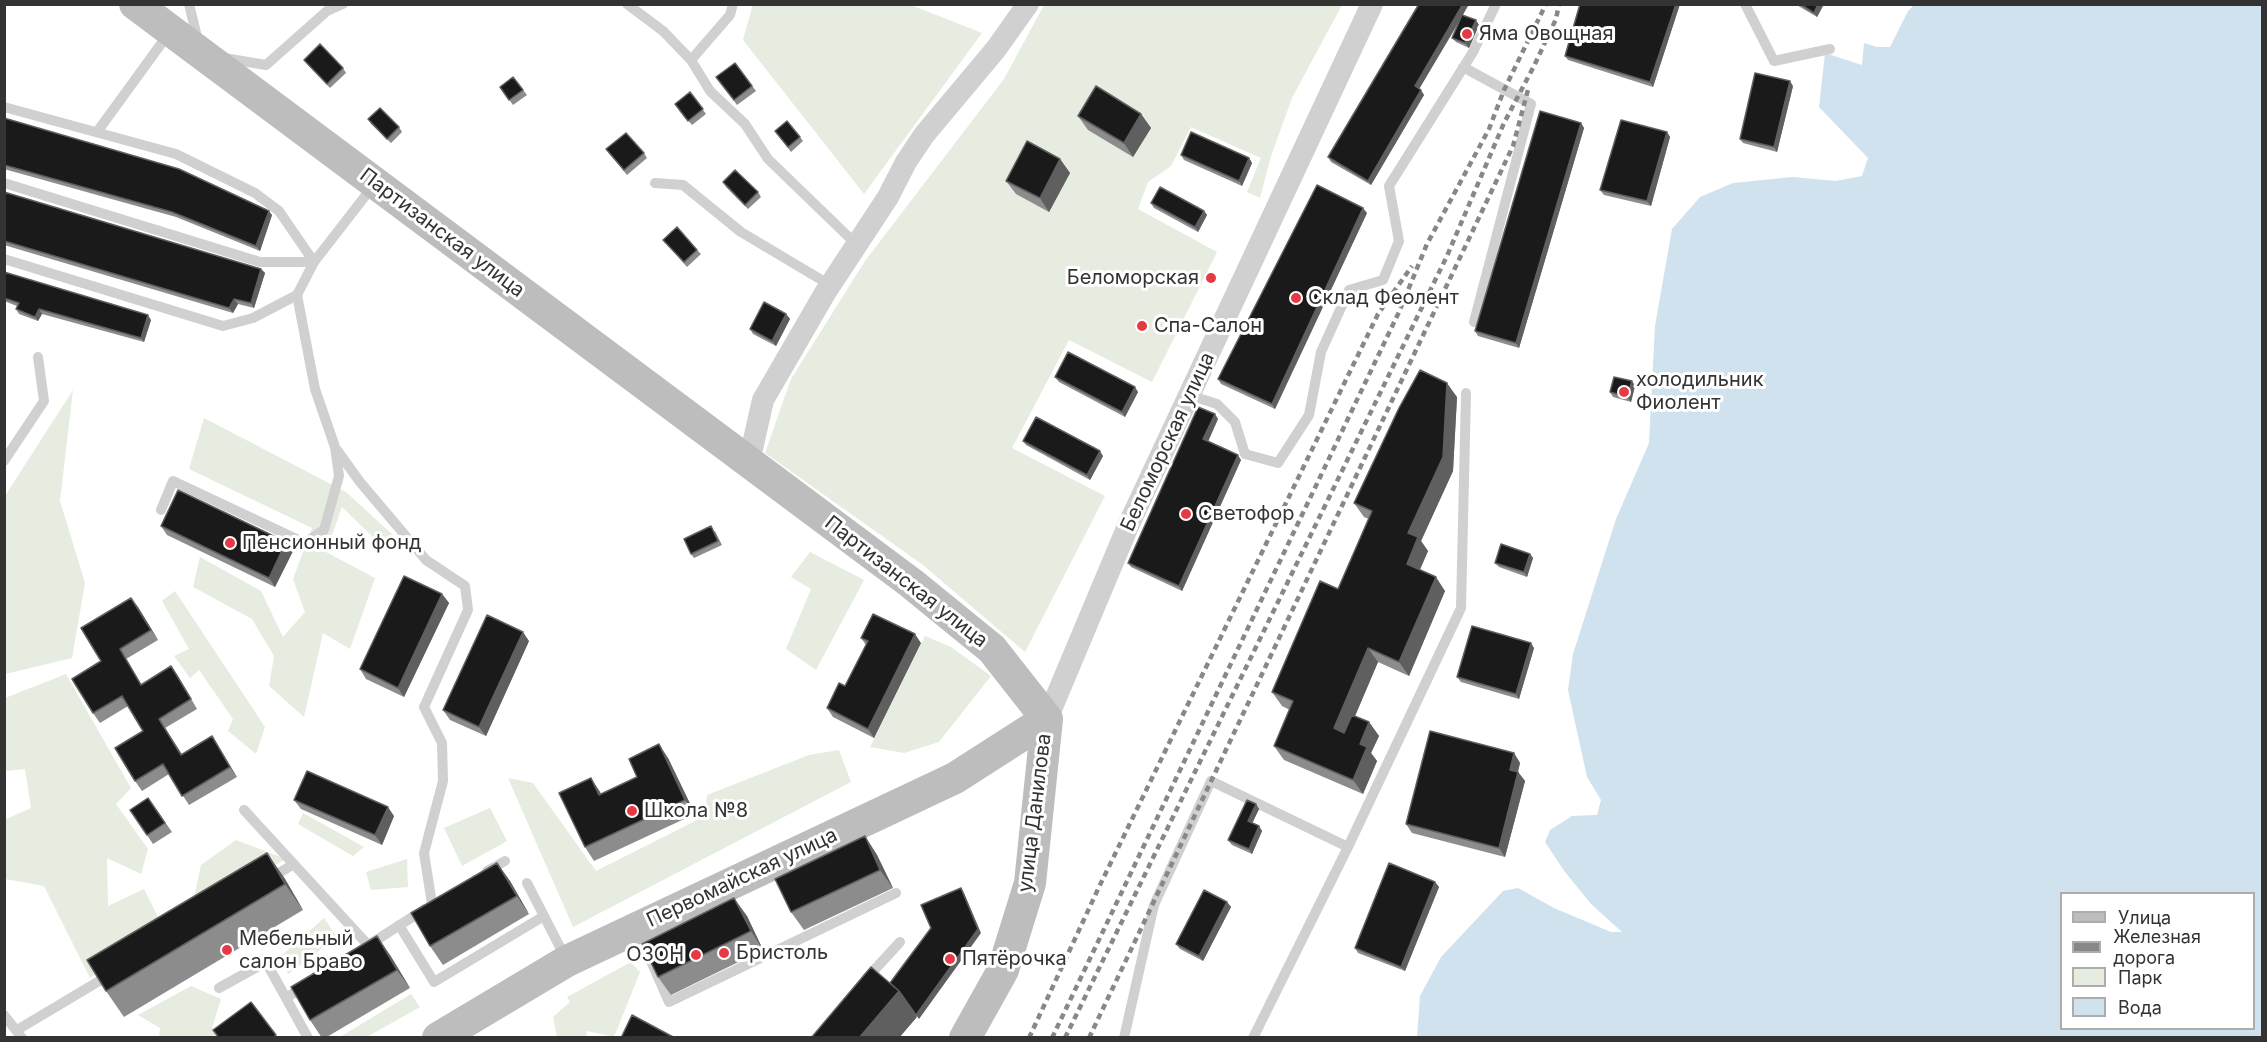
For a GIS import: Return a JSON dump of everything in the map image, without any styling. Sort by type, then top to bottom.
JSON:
[{"type":"main road","name":"Партизанская улица","points":[[135,4],[911,583],[992,649],[1047,719]]},
{"type":"main road","name":"Первомайская улица","points":[[438,1038],[567,961],[641,939],[955,778],[1047,719]]},
{"type":"main road","name":"улица Данилова","points":[[965,1038],[1004,970],[1030,883],[1047,719]]},
{"type":"street","name":"Беломорская улица","points":[[1047,719],[1128,526],[1372,4]]},
{"type":"street","points":[[749,462],[763,400],[830,285],[888,197],[906,162],[924,135],[996,49],[1028,5]]},
{"type":"lane","points":[[189,4],[201,54],[266,65],[327,12],[343,4]]},
{"type":"lane","points":[[627,4],[663,31],[690,60],[710,91],[745,124],[768,159],[857,244]]},
{"type":"lane","points":[[690,60],[730,15],[733,4]]},
{"type":"lane","points":[[1189,394],[1217,404],[1235,422],[1245,454],[1278,463],[1309,415],[1321,352],[1349,290],[1383,280],[1399,241],[1389,186],[1463,67],[1496,4]]},
{"type":"lane","points":[[1745,4],[1774,61],[1830,49]]},
{"type":"lane","points":[[97,132],[170,31]]},
{"type":"lane","points":[[1463,67],[1531,104],[1474,322]]},
{"type":"lane","points":[[4,107],[176,154],[255,193],[279,212],[314,262]]},
{"type":"lane","points":[[4,183],[260,262],[314,262]]},
{"type":"lane","points":[[4,259],[223,326],[253,318],[297,295],[314,262],[375,183]]},
{"type":"lane","points":[[655,183],[683,185],[741,232],[830,285]]},
{"type":"lane","points":[[161,510],[173,481],[305,543],[324,530],[339,476],[335,447],[315,389],[297,295]]},
{"type":"lane","points":[[4,461],[44,401],[38,357]]},
{"type":"lane","points":[[1252,1038],[1348,847],[1461,608],[1466,393]]},
{"type":"lane","points":[[244,810],[294,864],[363,948],[436,902],[424,853],[443,781],[442,743],[424,707],[468,610],[465,586],[426,560],[360,482],[335,447]]},
{"type":"lane","points":[[1124,1038],[1154,905],[1211,781],[1348,847]]},
{"type":"lane","points":[[477,877],[505,861]]},
{"type":"lane","points":[[263,882],[294,864]]},
{"type":"lane","points":[[527,883],[567,961]]},
{"type":"lane","points":[[641,939],[669,1002],[896,893]]},
{"type":"lane","points":[[399,925],[434,982],[544,916]]},
{"type":"lane","points":[[861,985],[900,942]]},
{"type":"lane","points":[[219,988],[266,962],[308,1038]]},
{"type":"lane","points":[[4,1015],[19,1034],[120,969]]},
{"type":"lane","points":[[286,998],[313,980]]},
{"type":"green space","points":[[753,4],[911,5],[982,33],[864,194],[743,40]]},
{"type":"green space","points":[[1044,5],[1342,5],[1292,98],[1271,156],[1260,198],[1247,192],[1261,158],[1191,127],[1171,166],[1148,182],[1138,209],[1217,252],[1152,382],[1069,340],[1012,448],[1105,496],[1025,652],[923,565],[765,453],[791,379],[865,261],[1004,79]]},
{"type":"green space","points":[[73,390],[60,501],[85,583],[72,658],[5,674],[5,496]]},
{"type":"green space","points":[[204,418],[346,492],[393,535],[384,548],[342,507],[326,552],[375,578],[350,649],[323,633],[304,717],[269,686],[274,656],[252,619],[193,587],[200,557],[261,591],[283,637],[305,612],[293,579],[312,528],[189,469]]},
{"type":"green space","points":[[810,552],[864,580],[816,670],[786,649],[811,589],[791,577]]},
{"type":"green space","points":[[175,591],[265,727],[256,754],[228,731],[233,719],[199,670],[190,678],[174,656],[189,649],[162,601]]},
{"type":"green space","points":[[925,636],[951,647],[991,676],[939,742],[904,753],[870,747]]},
{"type":"green space","points":[[66,674],[131,788],[116,804],[148,849],[141,874],[107,858],[108,906],[144,889],[161,923],[90,978],[44,886],[5,879],[4,820],[31,808],[25,769],[5,771],[5,698]]},
{"type":"green space","points":[[839,750],[851,782],[573,927],[508,778],[533,783],[596,871],[705,816],[707,795],[809,755]]},
{"type":"green space","points":[[490,808],[507,841],[462,866],[444,828]]},
{"type":"green space","points":[[303,813],[364,847],[353,856],[298,824]]},
{"type":"green space","points":[[236,840],[286,859],[191,912],[201,865]]},
{"type":"green space","points":[[407,859],[408,887],[371,890],[366,872]]},
{"type":"green space","points":[[324,918],[337,937],[288,974],[281,956]]},
{"type":"green space","points":[[631,962],[640,972],[614,1037],[587,1031],[586,1037],[557,1037],[553,1017],[570,1002],[567,997]]},
{"type":"green space","points":[[191,986],[221,999],[212,1028],[217,1037],[159,1037],[160,1028],[138,1015]]},
{"type":"green space","points":[[411,994],[420,1007],[367,1037],[340,1037]]},
{"type":"water","points":[[1914,5],[2262,5],[2262,1037],[1417,1038],[1420,996],[1441,957],[1503,891],[1518,888],[1554,908],[1611,932],[1622,932],[1591,904],[1565,872],[1545,842],[1550,830],[1572,816],[1597,815],[1601,800],[1587,777],[1568,690],[1573,654],[1616,519],[1649,443],[1655,326],[1672,229],[1700,197],[1733,183],[1792,177],[1836,181],[1862,176],[1868,158],[1819,107],[1825,53],[1862,65],[1864,43],[1877,47],[1890,47],[1908,11]]},
{"type":"building","points":[[1419,4],[1463,4],[1415,86],[1421,90],[1368,181],[1328,157]]},
{"type":"building","points":[[1580,4],[1676,4],[1650,82],[1565,56]]},
{"type":"building","points":[[1800,4],[1818,4],[1814,13]]},
{"type":"building","points":[[1462,15],[1476,20],[1465,43],[1452,38]]},
{"type":"building","points":[[320,44],[343,68],[327,84],[304,60]]},
{"type":"building","points":[[735,63],[752,86],[734,100],[716,77]]},
{"type":"building","points":[[1755,73],[1790,81],[1774,147],[1740,139]]},
{"type":"building","points":[[513,77],[523,90],[509,100],[500,87]]},
{"type":"building","points":[[1096,86],[1141,114],[1124,143],[1078,116]]},
{"type":"building","points":[[690,92],[703,109],[688,121],[675,104]]},
{"type":"building","points":[[380,108],[399,127],[387,139],[368,119]]},
{"type":"building","points":[[1540,111],[1581,123],[1516,343],[1475,331]]},
{"type":"building","points":[[4,118],[179,169],[269,211],[256,246],[172,212],[4,165]]},
{"type":"building","points":[[1621,120],[1667,132],[1647,201],[1600,190]]},
{"type":"building","points":[[787,121],[800,137],[788,147],[775,131]]},
{"type":"building","points":[[1191,132],[1249,158],[1239,181],[1181,155]]},
{"type":"building","points":[[626,133],[644,153],[624,170],[606,149]]},
{"type":"building","points":[[1027,141],[1060,159],[1040,198],[1006,181]]},
{"type":"building","points":[[735,170],[758,192],[745,205],[723,182]]},
{"type":"building","name":"Склад Феолент","points":[[1317,185],[1363,208],[1272,404],[1218,379]]},
{"type":"building","points":[[1160,187],[1204,211],[1195,227],[1151,203]]},
{"type":"building","points":[[4,192],[261,269],[251,303],[234,299],[229,308],[4,241]]},
{"type":"building","points":[[677,227],[697,250],[684,262],[663,240]]},
{"type":"building","points":[[4,272],[148,315],[141,338],[39,309],[35,317],[16,309],[19,303],[4,298]]},
{"type":"building","points":[[764,302],[786,314],[772,341],[750,329]]},
{"type":"building","points":[[1068,352],[1135,387],[1122,412],[1055,377]]},
{"type":"building","points":[[1420,370],[1447,383],[1443,457],[1408,533],[1418,537],[1407,564],[1436,577],[1399,662],[1368,648],[1334,728],[1344,733],[1352,715],[1369,722],[1360,744],[1367,747],[1353,780],[1274,746],[1293,701],[1272,692],[1320,581],[1338,589],[1372,511],[1354,503],[1399,408]]},
{"type":"building","points":[[1614,377],[1632,381],[1627,397],[1610,392]]},
{"type":"building","name":"Светофор","points":[[1198,407],[1215,414],[1203,439],[1238,455],[1179,586],[1128,563]]},
{"type":"building","points":[[1036,417],[1100,451],[1087,475],[1023,441]]},
{"type":"building","name":"Пенсионный фонд","points":[[178,490],[286,542],[269,578],[161,526]]},
{"type":"building","points":[[711,526],[718,541],[691,554],[684,539]]},
{"type":"building","points":[[1501,544],[1530,554],[1524,572],[1495,563]]},
{"type":"building","points":[[404,576],[442,594],[398,688],[360,669]]},
{"type":"building","points":[[131,598],[151,630],[120,649],[141,685],[171,666],[191,699],[159,719],[181,755],[212,736],[230,767],[182,796],[163,764],[135,781],[115,748],[143,731],[122,696],[93,713],[72,679],[101,661],[81,628]]},
{"type":"building","points":[[873,614],[915,634],[868,729],[827,708],[839,683],[845,686],[868,641],[861,638]]},
{"type":"building","points":[[487,615],[523,632],[479,727],[443,710]]},
{"type":"building","points":[[1472,626],[1531,643],[1516,694],[1457,677]]},
{"type":"building","points":[[1430,731],[1514,753],[1510,770],[1518,772],[1499,848],[1406,824]]},
{"type":"building","name":"Школа №8","points":[[659,744],[685,800],[585,847],[559,793],[591,778],[599,795],[637,777],[629,759]]},
{"type":"building","points":[[307,771],[388,807],[375,835],[294,800]]},
{"type":"building","points":[[148,798],[165,823],[147,835],[130,810]]},
{"type":"building","points":[[1247,800],[1256,804],[1248,821],[1259,826],[1249,849],[1228,840]]},
{"type":"building","points":[[865,836],[880,870],[791,912],[775,879]]},
{"type":"building","points":[[267,853],[285,884],[106,991],[87,960]]},
{"type":"building","points":[[497,863],[517,896],[430,946],[411,913]]},
{"type":"building","points":[[1389,863],[1435,882],[1401,967],[1355,948]]},
{"type":"building","points":[[961,888],[978,929],[916,1015],[899,991],[890,983],[931,928],[921,905]]},
{"type":"building","points":[[1204,890],[1227,902],[1199,956],[1176,944]]},
{"type":"building","points":[[734,898],[751,931],[658,977],[642,944]]},
{"type":"building","points":[[377,936],[397,970],[310,1020],[291,987]]},
{"type":"building","points":[[871,967],[899,991],[859,1038],[811,1038]]},
{"type":"building","points":[[251,1002],[276,1035],[273,1038],[219,1038],[213,1030]]},
{"type":"building","points":[[632,1015],[675,1038],[621,1038]]},
{"type":"railway","points":[[1052,1038],[1399,312],[1427,244],[1489,129],[1504,90],[1546,4]]},
{"type":"railway","points":[[1065,1038],[1447,256],[1504,123],[1556,19],[1559,4]]},
{"type":"railway","points":[[1089,1038],[1513,146],[1529,86]]},
{"type":"railway","points":[[1029,1038],[1099,887],[1378,314],[1412,266]]},
{"type":"place","name":"Яма Овощная","points":[[1467,34]]},
{"type":"place","name":"Беломорская","points":[[1211,278]]},
{"type":"place","name":"Склад Феолент","points":[[1296,298]]},
{"type":"place","name":"Спа-Салон","points":[[1142,326]]},
{"type":"place","name":"холодильник Фиолент","points":[[1624,392]]},
{"type":"place","name":"Светофор","points":[[1186,514]]},
{"type":"place","name":"Пенсионный фонд","points":[[230,543]]},
{"type":"place","name":"Школа №8","points":[[632,811]]},
{"type":"place","name":"Мебельный салон Браво","points":[[227,950]]},
{"type":"place","name":"Бристоль","points":[[724,953]]},
{"type":"place","name":"ОЗОН","points":[[696,955]]},
{"type":"place","name":"Пятёрочка","points":[[950,959]]}]
